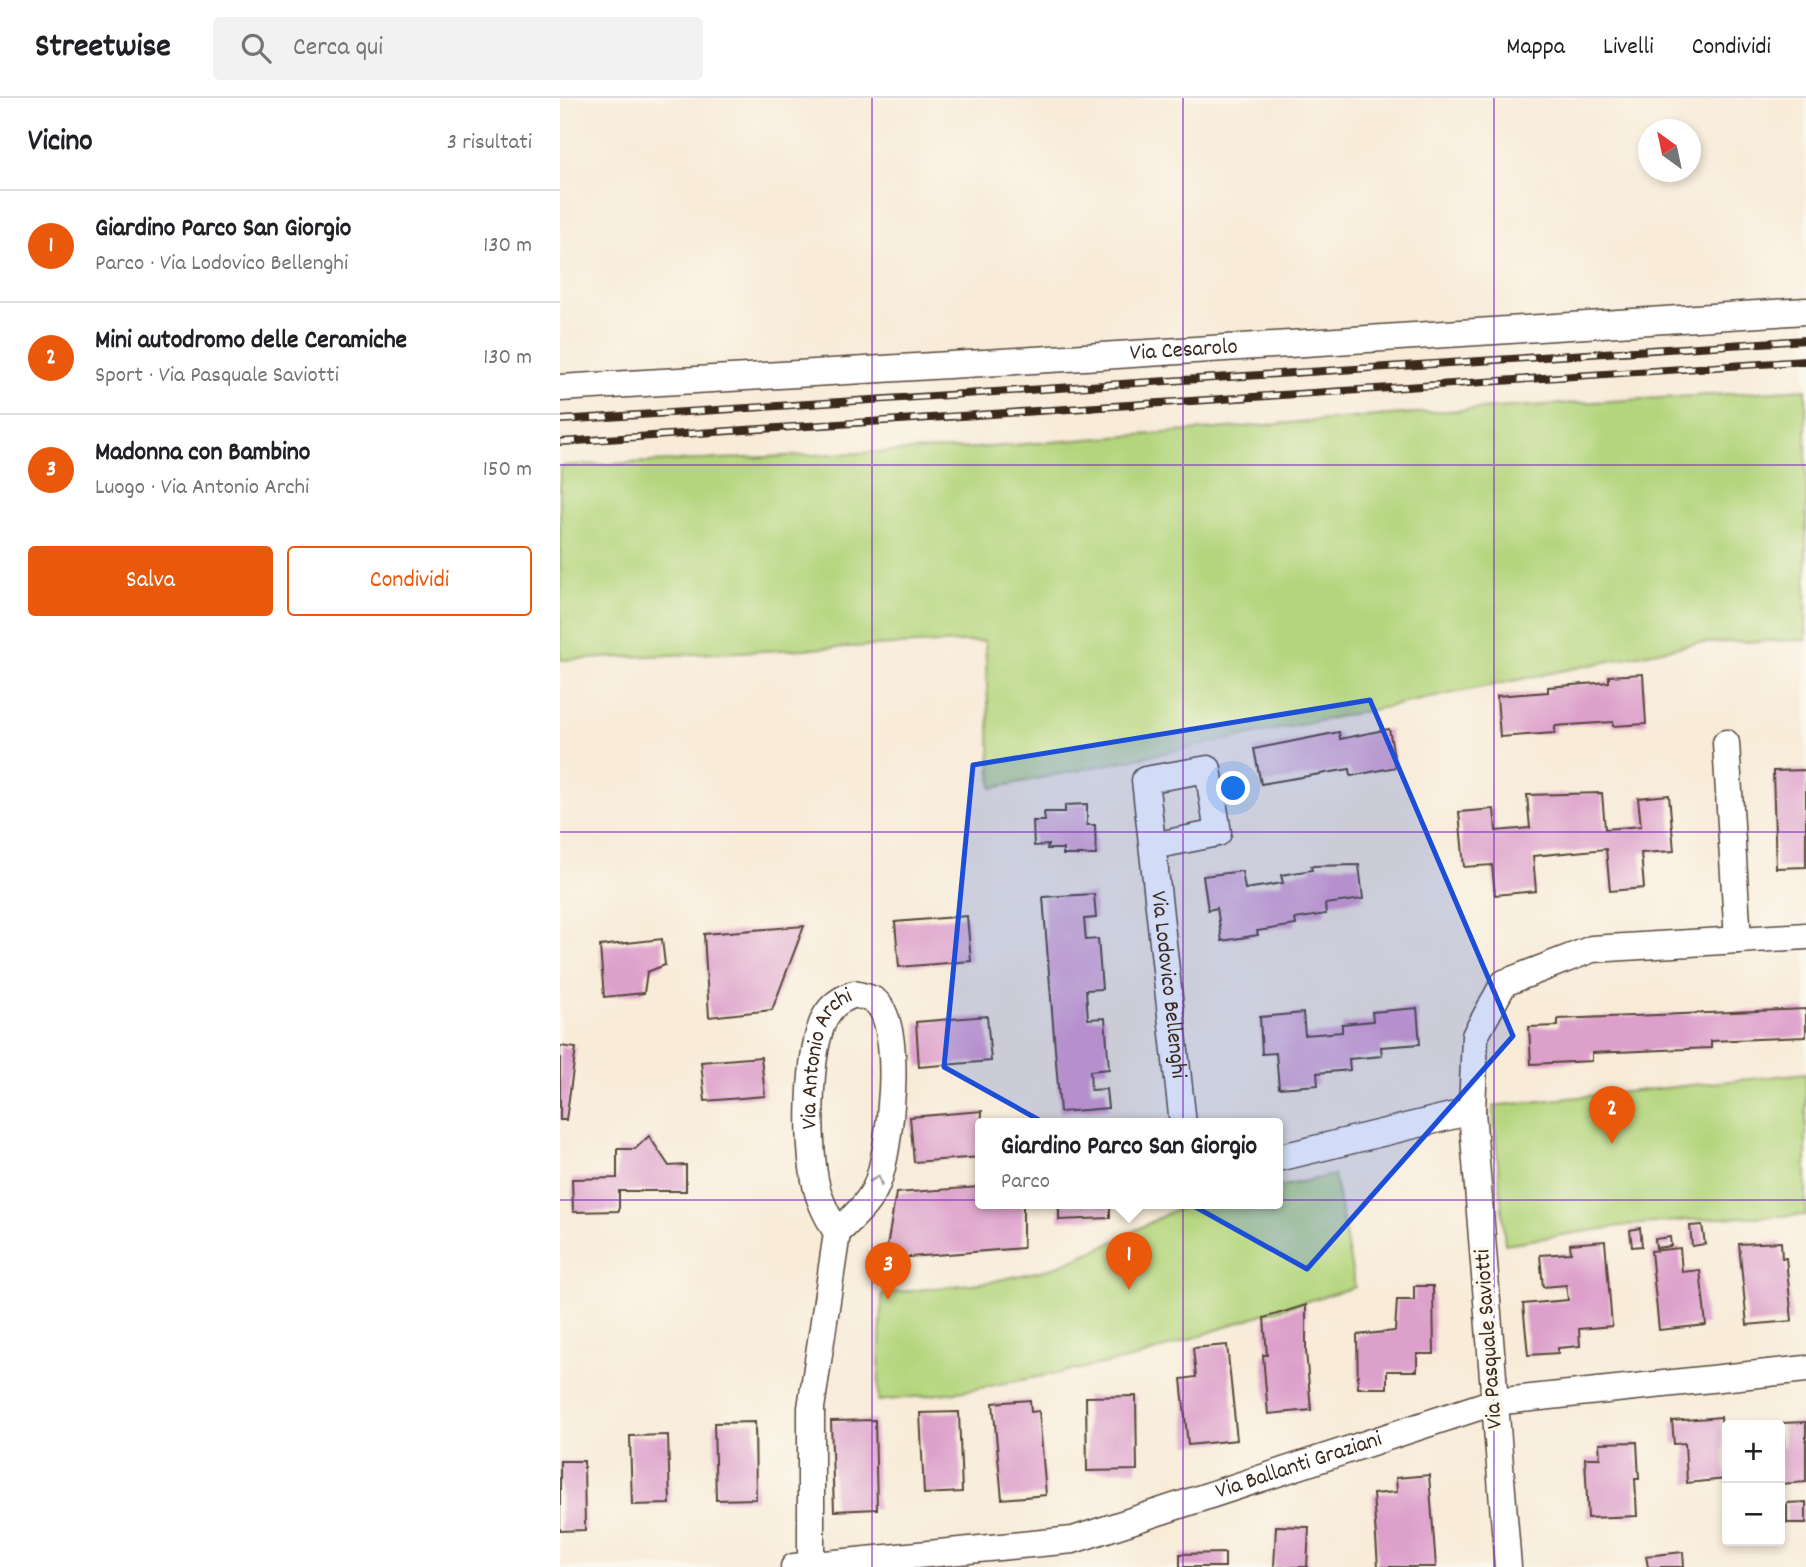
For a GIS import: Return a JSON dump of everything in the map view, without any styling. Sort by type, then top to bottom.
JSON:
[{"type":"street","name":"Via Cesarolo","points":[[560,388],[1806,311]]},
{"type":"street","points":[[1726,743],[1738,940]]},
{"type":"street","name":"Via Lodovico Bellenghi","points":[[1153,846],[1183,1118]]},
{"type":"street","name":"Via Pasquale Saviotti","points":[[1508,1567],[1472,1111],[1475,1036],[1504,983],[1591,949],[1806,936]]},
{"type":"street","name":"Via Antonio Archi","points":[[855,994],[875,1000],[885,1016],[893,1046],[888,1135],[877,1185],[859,1211],[837,1233],[816,1187],[810,1096],[816,1049],[825,1017],[836,1002],[855,994]]},
{"type":"street","points":[[1283,1157],[1472,1111]]},
{"type":"street","points":[[803,1567],[811,1408],[837,1233]]},
{"type":"street","name":"Via Ballanti Graziani","points":[[803,1567],[1073,1540],[1494,1402],[1806,1369]]},
{"type":"highlighted area","points":[[1370,700],[1513,1036],[1307,1269],[944,1067],[973,765]]},
{"type":"green space","points":[[1806,389],[1806,640],[1697,643],[992,788],[985,641],[560,660],[560,466],[976,448],[1415,413]]},
{"type":"green space","points":[[1806,1073],[1806,1215],[1627,1225],[1505,1244],[1493,1106]]},
{"type":"green space","points":[[1334,1175],[1355,1287],[1263,1314],[1136,1358],[965,1391],[878,1401],[882,1294],[990,1282],[1053,1268],[1181,1209],[1283,1209],[1283,1186]]},
{"type":"building","points":[[1643,674],[1646,724],[1613,726],[1613,722],[1555,726],[1555,733],[1500,737],[1497,696],[1548,692],[1548,687],[1609,682],[1609,676]]},
{"type":"building","points":[[1389,729],[1396,767],[1351,776],[1350,769],[1261,784],[1254,749],[1339,732],[1340,739]]},
{"type":"building","points":[[1806,770],[1806,867],[1776,868],[1773,771]]},
{"type":"building","points":[[1602,793],[1605,829],[1641,826],[1638,798],[1669,795],[1674,851],[1641,853],[1644,888],[1610,891],[1606,849],[1533,856],[1536,891],[1495,895],[1492,865],[1464,867],[1459,812],[1494,809],[1496,831],[1530,828],[1527,795]]},
{"type":"building","points":[[1087,804],[1087,825],[1095,825],[1096,855],[1063,855],[1063,849],[1047,849],[1048,845],[1034,846],[1033,821],[1045,821],[1044,812],[1065,812],[1065,805]]},
{"type":"building","points":[[1359,865],[1363,899],[1325,904],[1326,914],[1295,919],[1296,925],[1257,931],[1258,935],[1222,941],[1217,908],[1208,910],[1203,876],[1242,871],[1245,889],[1283,883],[1281,875],[1312,870],[1311,866]]},
{"type":"building","points":[[1094,894],[1096,918],[1084,919],[1086,940],[1098,939],[1102,989],[1086,990],[1088,1019],[1105,1018],[1109,1069],[1090,1071],[1091,1090],[1106,1089],[1108,1108],[1060,1112],[1043,897]]},
{"type":"building","points":[[967,916],[971,961],[899,967],[895,922]]},
{"type":"building","points":[[804,926],[772,1010],[709,1017],[704,934]]},
{"type":"building","points":[[662,939],[665,965],[647,972],[644,993],[604,997],[600,946]]},
{"type":"building","points":[[1417,1008],[1420,1044],[1381,1047],[1382,1056],[1349,1059],[1350,1070],[1317,1073],[1318,1085],[1279,1088],[1276,1053],[1262,1054],[1260,1017],[1303,1013],[1305,1035],[1342,1032],[1342,1024],[1373,1021],[1372,1012]]},
{"type":"building","points":[[1806,1009],[1806,1037],[1711,1041],[1711,1048],[1592,1053],[1592,1061],[1531,1064],[1529,1027],[1558,1026],[1558,1019]]},
{"type":"building","points":[[987,1016],[991,1061],[919,1067],[916,1022]]},
{"type":"building","points":[[560,1046],[576,1048],[566,1120],[560,1120]]},
{"type":"building","points":[[761,1057],[765,1096],[705,1101],[701,1062]]},
{"type":"building","points":[[982,1111],[982,1118],[975,1118],[975,1157],[914,1162],[910,1117]]},
{"type":"building","points":[[649,1136],[669,1166],[686,1165],[686,1191],[619,1191],[619,1211],[573,1212],[572,1179],[617,1178],[617,1149],[635,1149]]},
{"type":"building","points":[[975,1187],[975,1209],[1023,1209],[1023,1248],[885,1259],[896,1193]]},
{"type":"building","points":[[1059,1209],[1110,1209],[1110,1218],[1059,1220]]},
{"type":"building","points":[[1702,1225],[1705,1244],[1692,1246],[1690,1226]]},
{"type":"building","points":[[1640,1228],[1642,1246],[1632,1247],[1630,1230]]},
{"type":"building","points":[[1670,1237],[1671,1246],[1656,1248],[1655,1239]]},
{"type":"building","points":[[1605,1241],[1612,1326],[1579,1329],[1580,1346],[1558,1348],[1558,1353],[1528,1355],[1523,1304],[1568,1300],[1566,1285],[1543,1287],[1540,1255],[1571,1253],[1570,1244]]},
{"type":"building","points":[[1781,1242],[1782,1258],[1786,1258],[1792,1321],[1747,1325],[1739,1244]]},
{"type":"building","points":[[1680,1248],[1682,1272],[1700,1270],[1706,1325],[1659,1330],[1651,1251]]},
{"type":"building","points":[[1414,1286],[1433,1286],[1434,1354],[1417,1354],[1417,1371],[1387,1371],[1387,1388],[1358,1388],[1357,1335],[1395,1331],[1397,1300],[1414,1300]]},
{"type":"building","points":[[1306,1305],[1306,1351],[1311,1410],[1268,1414],[1263,1355],[1267,1355],[1264,1318]]},
{"type":"building","points":[[1227,1345],[1237,1440],[1188,1445],[1181,1379],[1196,1377],[1193,1348]]},
{"type":"building","points":[[1136,1396],[1137,1470],[1087,1471],[1086,1397]]},
{"type":"building","points":[[1030,1400],[1031,1412],[1039,1411],[1046,1495],[1002,1499],[993,1403]]},
{"type":"building","points":[[959,1412],[962,1492],[924,1494],[920,1413]]},
{"type":"building","points":[[1721,1417],[1722,1479],[1687,1483],[1685,1443],[1674,1444],[1672,1421]]},
{"type":"building","points":[[875,1420],[877,1509],[834,1511],[831,1421]]},
{"type":"building","points":[[755,1422],[756,1499],[716,1500],[714,1423]]},
{"type":"building","points":[[1806,1422],[1806,1482],[1785,1484],[1785,1423]]},
{"type":"building","points":[[668,1435],[670,1504],[632,1505],[630,1436]]},
{"type":"building","points":[[1637,1442],[1637,1516],[1588,1518],[1585,1458],[1600,1458],[1599,1443]]},
{"type":"building","points":[[560,1461],[584,1461],[585,1530],[560,1531]]},
{"type":"building","points":[[1429,1475],[1436,1567],[1378,1567],[1373,1494],[1397,1492],[1396,1478]]},
{"type":"building","points":[[1806,1502],[1806,1523],[1787,1523],[1787,1503]]},
{"type":"building","points":[[1276,1526],[1309,1527],[1307,1567],[1274,1567]]},
{"type":"building","points":[[1683,1552],[1684,1567],[1648,1567],[1646,1556]]},
{"type":"building","points":[[1225,1553],[1225,1567],[1180,1567],[1180,1554]]},
{"type":"railway","points":[[560,420],[1806,340]]},
{"type":"railway","points":[[560,442],[1806,361]]},
{"type":"place","name":"Mini autodromo delle Ceramiche","points":[[1612,1144]]},
{"type":"place","name":"Giardino Parco San Giorgio","points":[[1129,1290]]},
{"type":"place","name":"Madonna con Bambino","points":[[888,1300]]}]
